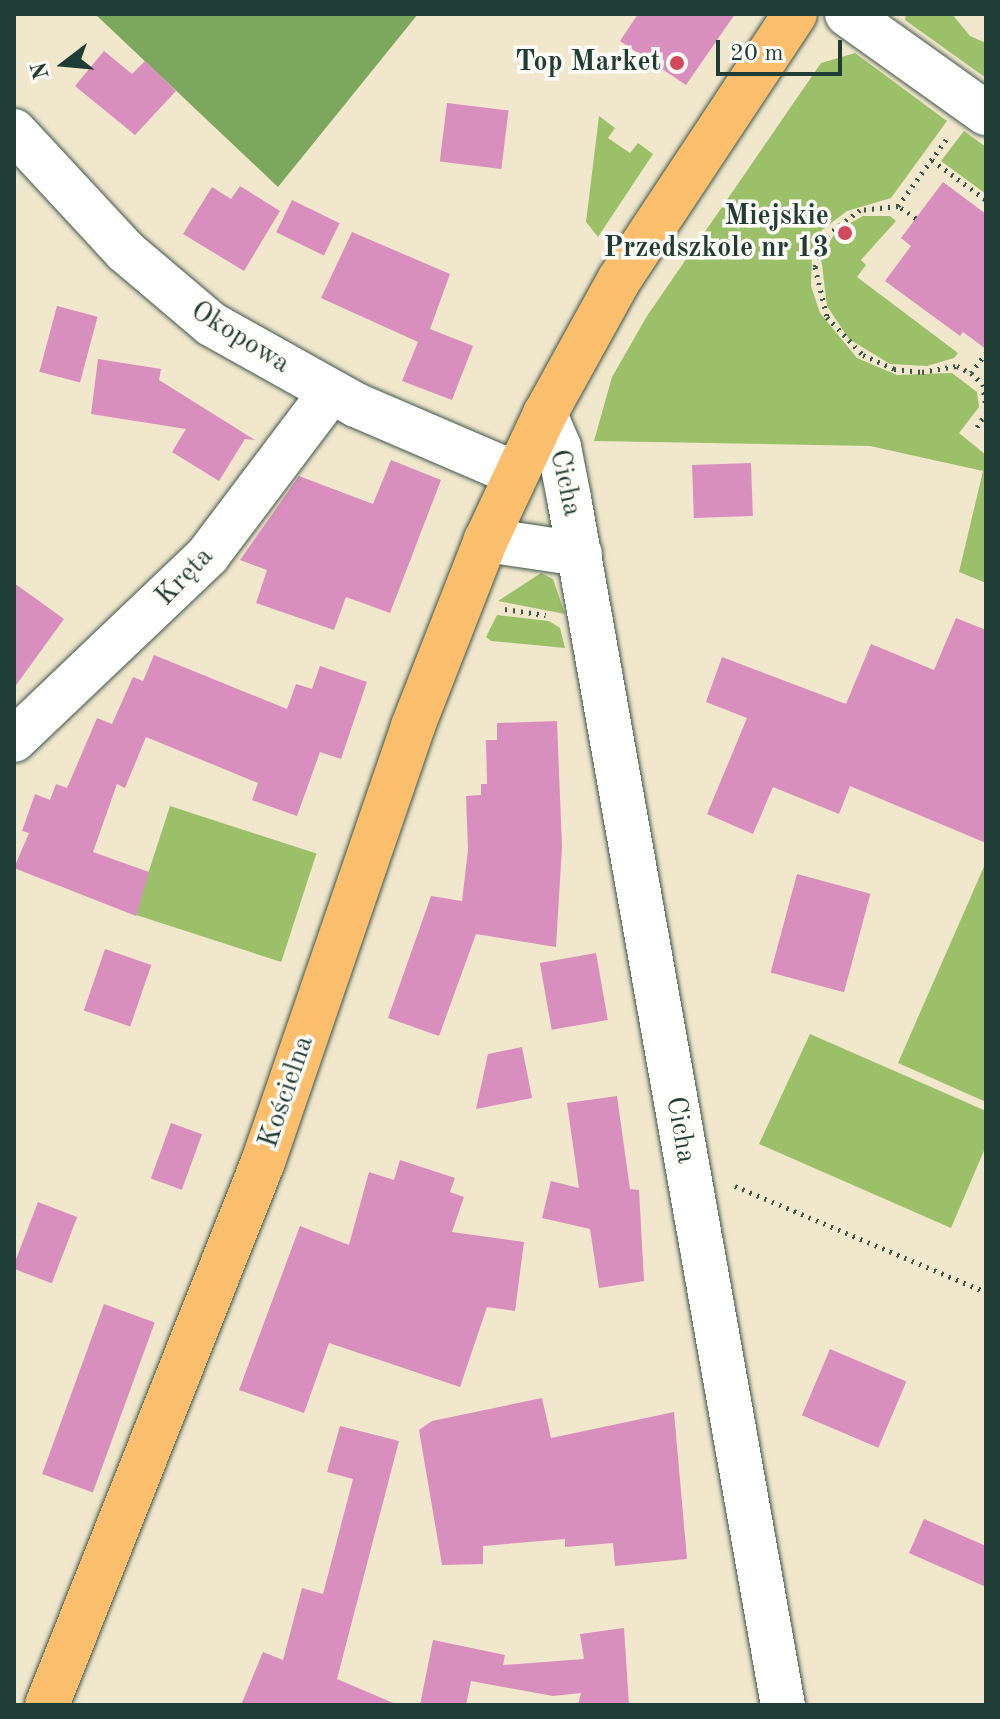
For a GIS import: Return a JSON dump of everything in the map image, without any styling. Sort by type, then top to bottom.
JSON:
[{"type":"main road","name":"Kościelna","points":[[47,1705],[263,1162],[413,726],[486,540],[545,414],[619,280],[795,14]]},
{"type":"street","points":[[847,14],[971,120]]},
{"type":"street","name":"Okopowa","points":[[14,131],[93,219],[179,299],[211,324],[331,392],[516,474]]},
{"type":"street","name":"Kręta","points":[[14,740],[208,555],[331,392]]},
{"type":"street","name":"Cicha","points":[[545,414],[559,447],[580,554],[783,1705]]},
{"type":"street","name":"Cicha","points":[[486,540],[580,554]]},
{"type":"path","points":[[898,206],[932,159],[971,120]]},
{"type":"path","points":[[932,159],[986,200]]},
{"type":"path","points":[[916,218],[898,206],[860,210],[831,228],[815,267],[822,305],[842,338],[871,360],[910,371],[957,366],[971,373],[983,384],[986,407]]},
{"type":"path","points":[[971,373],[986,353]]},
{"type":"path","points":[[977,427],[986,413]]},
{"type":"path","points":[[490,606],[550,616]]},
{"type":"path","points":[[741,1188],[986,1292]]},
{"type":"green space","points":[[95,14],[418,14],[278,187]]},
{"type":"green space","points":[[906,14],[952,14],[970,36],[986,43],[986,78],[905,20]]},
{"type":"green space","name":"Miejskie Przedszkole nr 13","points":[[855,53],[947,121],[891,198],[847,211],[822,230],[812,257],[811,286],[820,313],[857,358],[897,375],[952,373],[977,392],[979,407],[959,433],[986,455],[986,583],[959,572],[983,471],[870,446],[594,441],[612,377],[647,316],[821,63]]},
{"type":"green space","points":[[599,116],[615,128],[608,138],[630,153],[638,143],[653,154],[598,237],[586,222]]},
{"type":"green space","points":[[964,131],[986,147],[986,194],[941,161]]},
{"type":"green space","points":[[863,216],[890,216],[896,221],[861,260],[866,265],[857,277],[958,353],[954,358],[927,366],[890,364],[849,339],[827,306],[821,257],[836,231]]},
{"type":"green space","points":[[541,573],[553,579],[565,614],[498,601]]},
{"type":"green space","points":[[497,615],[549,621],[560,628],[565,648],[491,641],[486,637]]},
{"type":"green space","points":[[170,806],[316,854],[281,962],[135,914]]},
{"type":"green space","points":[[986,862],[986,1102],[898,1063]]},
{"type":"green space","points":[[810,1034],[986,1111],[986,1146],[951,1228],[759,1144]]},
{"type":"building","name":"Top Market","points":[[638,14],[735,14],[686,85],[620,41]]},
{"type":"building","points":[[104,51],[132,74],[145,61],[176,91],[135,135],[75,86]]},
{"type":"building","points":[[447,103],[509,111],[501,169],[440,162]]},
{"type":"building","points":[[943,182],[986,214],[986,349],[963,332],[960,336],[885,281],[911,246],[901,238]]},
{"type":"building","points":[[240,186],[280,211],[244,271],[183,234],[212,187],[231,199]]},
{"type":"building","points":[[292,200],[340,223],[324,256],[276,232]]},
{"type":"building","points":[[352,232],[450,274],[430,329],[473,346],[452,400],[402,381],[418,342],[321,298]]},
{"type":"building","points":[[57,306],[98,317],[80,383],[39,372]]},
{"type":"building","points":[[98,359],[161,369],[159,380],[255,440],[245,439],[219,481],[172,452],[186,429],[91,414]]},
{"type":"building","points":[[391,460],[441,480],[390,613],[346,597],[334,630],[256,603],[267,570],[240,560],[299,476],[373,504]]},
{"type":"building","points":[[751,463],[753,516],[694,518],[692,465]]},
{"type":"building","points":[[14,583],[64,619],[14,688]]},
{"type":"building","points":[[956,618],[986,630],[986,843],[850,786],[839,814],[773,787],[753,834],[707,814],[747,718],[706,702],[722,657],[846,704],[871,644],[934,670]]},
{"type":"building","points":[[154,655],[287,709],[296,684],[312,689],[320,666],[367,682],[341,759],[320,752],[297,816],[252,800],[258,783],[146,737],[125,788],[117,784],[93,852],[149,872],[136,916],[14,868],[29,833],[22,831],[35,794],[50,800],[56,784],[67,788],[97,718],[112,724],[133,677],[143,681]]},
{"type":"building","points":[[557,721],[562,847],[556,947],[476,934],[439,1036],[388,1018],[431,896],[462,901],[468,850],[466,796],[481,795],[481,784],[487,784],[486,740],[497,740],[497,723]]},
{"type":"building","points":[[797,874],[870,894],[844,992],[771,973]]},
{"type":"building","points":[[105,949],[151,965],[130,1026],[84,1010]]},
{"type":"building","points":[[596,953],[608,1020],[552,1030],[540,963]]},
{"type":"building","points":[[522,1047],[532,1098],[476,1109],[488,1054]]},
{"type":"building","points":[[617,1096],[630,1189],[639,1190],[644,1281],[599,1288],[590,1229],[542,1218],[551,1181],[579,1188],[567,1103]]},
{"type":"building","points":[[171,1123],[202,1134],[182,1190],[151,1178]]},
{"type":"building","points":[[400,1160],[455,1178],[450,1192],[464,1197],[452,1232],[524,1242],[515,1311],[487,1307],[460,1387],[329,1343],[304,1413],[239,1390],[300,1226],[349,1245],[369,1172],[394,1180]]},
{"type":"building","points":[[38,1202],[77,1217],[52,1283],[14,1269]]},
{"type":"building","points":[[104,1304],[155,1322],[93,1493],[42,1474]]},
{"type":"building","points":[[830,1349],[906,1381],[878,1448],[802,1415]]},
{"type":"building","points":[[542,1398],[551,1438],[674,1412],[687,1559],[615,1566],[613,1543],[565,1547],[565,1539],[483,1546],[483,1564],[442,1565],[419,1430],[432,1421]]},
{"type":"building","points":[[340,1426],[399,1441],[337,1679],[398,1705],[241,1705],[263,1652],[283,1660],[302,1588],[323,1594],[353,1479],[327,1472]]},
{"type":"building","points":[[924,1519],[986,1546],[986,1587],[909,1553]]},
{"type":"building","points":[[624,1628],[629,1705],[578,1705],[581,1693],[553,1696],[471,1681],[466,1705],[420,1705],[433,1640],[505,1655],[503,1665],[584,1659],[580,1634]]},
{"type":"place","name":"Top Market","points":[[677,63]]},
{"type":"place","name":"Miejskie Przedszkole nr 13","points":[[845,233]]}]
